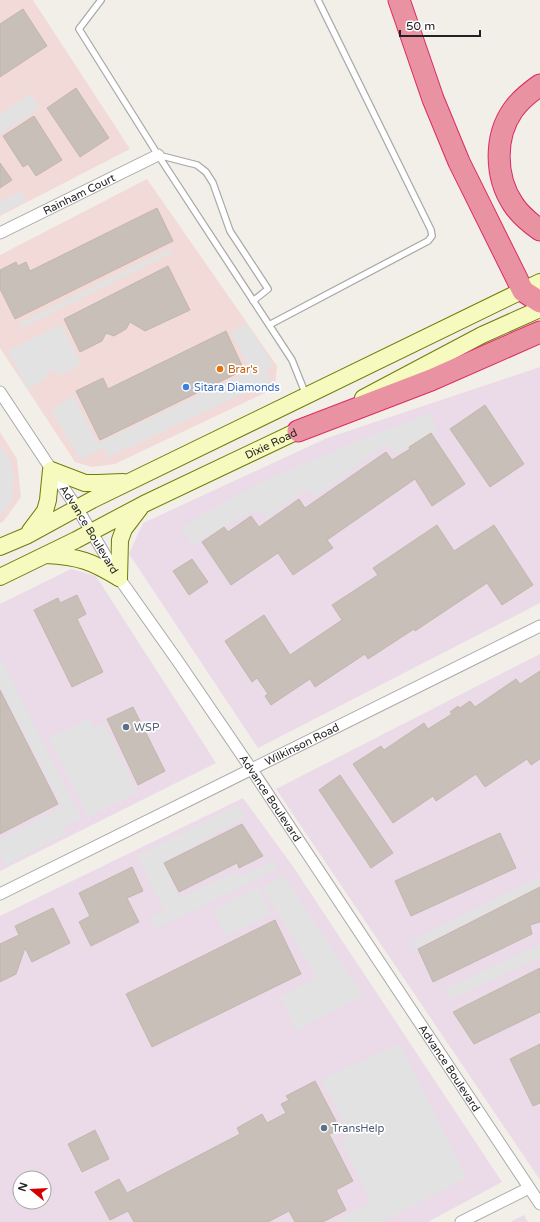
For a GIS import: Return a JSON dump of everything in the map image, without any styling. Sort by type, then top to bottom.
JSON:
[{"type":"highway","points":[[399,0],[433,99],[459,162],[534,292]]},
{"type":"highway","points":[[540,85],[519,102],[507,120],[499,158],[503,182],[512,204],[525,218],[540,230]]},
{"type":"highway","points":[[298,431],[431,380],[540,332]]},
{"type":"main road","points":[[0,547],[26,536],[77,508],[306,395],[534,292]]},
{"type":"main road","name":"Dixie Road","points":[[0,577],[144,504],[298,431],[482,335],[540,309]]},
{"type":"main road","points":[[26,536],[45,511],[48,500],[51,470],[85,482],[131,482]]},
{"type":"main road","points":[[119,578],[120,540],[124,529],[144,504]]},
{"type":"main road","points":[[45,555],[84,560],[100,566],[119,578]]},
{"type":"street","name":"Rainham Court","points":[[0,233],[158,155]]},
{"type":"street","name":"Advance Boulevard","points":[[0,392],[77,508],[119,578],[252,770],[540,1204]]},
{"type":"street","name":"Wilkinson Road","points":[[0,894],[540,626]]},
{"type":"street","points":[[461,1222],[529,1188]]},
{"type":"lane","points":[[101,0],[79,28],[158,155],[292,360],[306,395]]},
{"type":"lane","points":[[269,325],[428,242],[432,236],[431,230],[318,0]]},
{"type":"lane","points":[[158,155],[197,165],[206,172],[213,183],[230,231],[268,289],[253,301]]},
{"type":"shaded area","points":[[0,0],[33,0],[130,149],[0,216]]},
{"type":"shaded area","points":[[30,94],[40,108],[0,134],[0,114]]},
{"type":"shaded area","points":[[147,179],[277,366],[275,388],[115,464],[92,467],[75,462],[0,348],[0,255]]},
{"type":"shaded area","points":[[21,191],[26,201],[0,214],[0,201]]},
{"type":"shaded area","points":[[170,248],[173,253],[22,328],[19,323]]},
{"type":"shaded area","points":[[61,324],[81,364],[59,376],[55,369],[46,374],[47,378],[27,389],[8,351]]},
{"type":"shaded area","points":[[247,324],[273,364],[265,372],[272,380],[109,457],[104,448],[80,459],[51,411],[73,395],[98,443],[251,371],[231,332]]},
{"type":"shaded area","points":[[540,367],[540,603],[258,748],[129,554],[143,523],[327,438]]},
{"type":"shaded area","points":[[431,413],[437,431],[396,454],[387,444],[314,497],[307,489],[266,518],[259,509],[208,535],[193,546],[181,530],[198,517],[259,483],[363,439]]},
{"type":"shaded area","points":[[0,432],[17,459],[21,497],[3,522],[0,523]]},
{"type":"shaded area","points":[[0,445],[8,455],[14,476],[12,501],[0,516]]},
{"type":"shaded area","points":[[71,569],[96,576],[216,763],[0,871],[0,604]]},
{"type":"shaded area","points":[[540,654],[540,1180],[276,789]]},
{"type":"shaded area","points":[[0,658],[81,818],[63,827],[66,834],[6,865],[0,853],[0,839],[62,807],[0,686]]},
{"type":"shaded area","points":[[89,719],[93,728],[104,723],[137,792],[88,817],[49,738]]},
{"type":"shaded area","points":[[243,798],[294,868],[502,1182],[428,1222],[0,1222],[0,916]]},
{"type":"shaded area","points":[[238,805],[246,817],[163,863],[180,898],[236,871],[239,877],[274,860],[278,869],[155,929],[150,918],[164,911],[137,856]]},
{"type":"shaded area","points":[[283,875],[363,995],[296,1031],[280,997],[317,977],[262,888]]},
{"type":"shaded area","points":[[540,877],[540,887],[414,949],[410,942]]},
{"type":"shaded area","points":[[258,887],[271,914],[226,937],[213,909]]},
{"type":"shaded area","points":[[540,944],[540,957],[451,1000],[445,989]]},
{"type":"shaded area","points":[[400,1044],[467,1178],[381,1222],[332,1222],[371,1203],[341,1141],[349,1136],[322,1080]]},
{"type":"shaded area","points":[[524,1215],[528,1222],[510,1222]]},
{"type":"building","points":[[23,9],[47,46],[0,77],[0,24]]},
{"type":"building","points":[[76,88],[109,138],[80,157],[47,108]]},
{"type":"building","points":[[34,116],[62,160],[36,176],[28,164],[23,167],[3,136]]},
{"type":"building","points":[[0,163],[12,180],[0,188]]},
{"type":"building","points":[[157,208],[173,241],[15,319],[0,289],[0,270],[16,262],[18,266],[26,262],[30,271]]},
{"type":"building","points":[[168,266],[190,310],[145,331],[130,322],[126,329],[114,336],[106,333],[102,341],[80,352],[64,319]]},
{"type":"building","points":[[226,331],[244,370],[100,440],[76,391],[103,378],[108,389]]},
{"type":"building","points":[[485,405],[524,464],[490,487],[450,429]]},
{"type":"building","points":[[431,433],[465,484],[432,506],[415,479],[327,540],[333,548],[293,575],[278,553],[231,585],[202,542],[224,527],[228,532],[251,516],[259,527],[299,499],[305,508],[386,452],[392,460],[410,449],[409,447]]},
{"type":"building","points":[[437,525],[454,551],[494,525],[533,585],[502,605],[487,583],[415,631],[414,629],[368,659],[365,654],[315,687],[310,679],[271,705],[265,696],[268,694],[257,678],[252,682],[225,641],[264,615],[290,655],[342,620],[332,605],[378,575],[373,568]]},
{"type":"building","points":[[192,559],[208,582],[189,595],[173,571]]},
{"type":"building","points":[[77,595],[86,614],[77,619],[103,672],[72,687],[34,610],[58,598],[60,603]]},
{"type":"building","points":[[540,671],[540,759],[531,765],[527,759],[485,787],[476,774],[436,801],[433,796],[393,823],[353,764],[381,746],[384,750],[424,723],[428,729],[452,714],[450,712],[458,706],[460,708],[470,701],[475,707],[516,679],[520,684]]},
{"type":"building","points":[[0,690],[58,804],[0,834]]},
{"type":"building","points":[[133,707],[165,771],[138,785],[107,719]]},
{"type":"building","points":[[340,775],[393,853],[371,868],[319,790]]},
{"type":"building","points":[[242,824],[263,856],[239,868],[237,863],[179,892],[164,863]]},
{"type":"building","points":[[500,833],[516,868],[411,916],[395,881]]},
{"type":"building","points":[[132,867],[143,891],[127,898],[139,922],[91,946],[79,922],[90,916],[79,893]]},
{"type":"building","points":[[540,887],[540,922],[530,925],[532,934],[433,982],[418,949]]},
{"type":"building","points":[[53,908],[70,943],[32,962],[25,948],[16,974],[0,982],[0,944],[19,935],[15,926]]},
{"type":"building","points":[[275,920],[301,974],[152,1047],[126,994]]},
{"type":"building","points":[[540,968],[540,1012],[474,1044],[453,1012]]},
{"type":"building","points":[[540,1044],[540,1103],[533,1106],[510,1059]]},
{"type":"building","points":[[315,1081],[336,1121],[331,1124],[335,1132],[329,1134],[353,1181],[336,1190],[346,1210],[323,1222],[295,1222],[289,1211],[268,1222],[134,1222],[128,1211],[110,1220],[95,1192],[119,1179],[127,1193],[240,1134],[237,1128],[262,1114],[267,1123],[286,1113],[281,1104],[289,1100],[286,1096]]},
{"type":"building","points":[[95,1130],[109,1159],[82,1172],[68,1144]]},
{"type":"place","name":"Brar's","points":[[220,369]]},
{"type":"place","name":"Sitara Diamonds","points":[[186,387]]},
{"type":"place","name":"WSP","points":[[126,727]]},
{"type":"place","name":"TransHelp","points":[[324,1128]]}]
